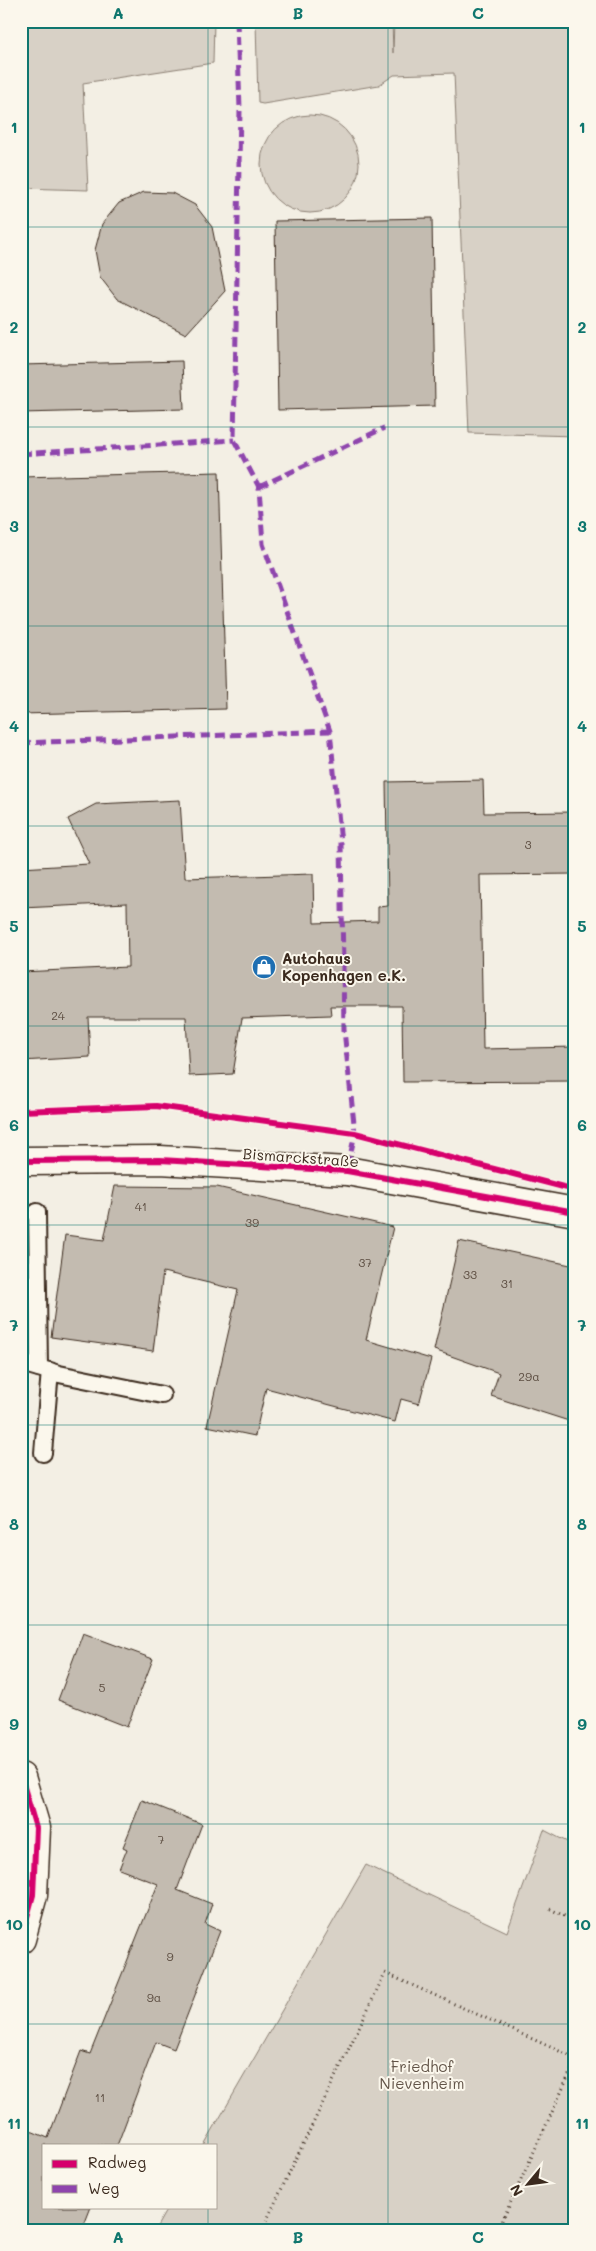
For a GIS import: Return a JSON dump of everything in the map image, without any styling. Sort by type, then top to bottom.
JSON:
[{"type":"street","name":"Bismarckstraße","points":[[21,1161],[160,1160],[347,1171],[575,1212]]},
{"type":"street","points":[[21,1777],[36,1828],[33,1895],[21,1939]]},
{"type":"lane","points":[[37,1212],[44,1370],[43,1453]]},
{"type":"lane","points":[[21,1363],[44,1370],[162,1395]]},
{"type":"path","points":[[550,1909],[575,1922]]},
{"type":"path","points":[[262,2230],[385,1973],[575,2058]]},
{"type":"path","points":[[498,2230],[575,2062]]},
{"type":"green space","points":[[21,21],[214,21],[213,63],[83,83],[88,190],[21,188]]},
{"type":"green space","points":[[256,21],[392,21],[393,53],[394,21],[575,21],[575,436],[469,433],[454,73],[394,75],[379,85],[263,104],[258,103]]},
{"type":"green space","points":[[310,115],[329,119],[345,129],[355,145],[359,164],[355,183],[345,199],[329,209],[310,213],[291,209],[275,199],[265,183],[261,164],[265,145],[275,129],[291,119]]},
{"type":"green space","name":"Friedhof Nievenheim","points":[[544,1830],[575,1846],[575,2230],[155,2230],[167,2208],[218,2208],[218,2144],[205,2144],[366,1865],[507,1932]]},
{"type":"building","points":[[144,192],[172,193],[195,205],[212,227],[225,291],[186,334],[117,299],[100,277],[95,250],[102,224],[119,203]]},
{"type":"building","points":[[432,218],[435,406],[278,410],[275,221]]},
{"type":"building","points":[[182,361],[184,409],[21,413],[21,365]]},
{"type":"building","points":[[219,472],[226,709],[21,714],[21,477]]},
{"type":"building","points":[[483,780],[484,813],[575,812],[575,874],[480,875],[483,1049],[575,1047],[575,1081],[403,1082],[402,1006],[330,1006],[331,1015],[242,1018],[233,1074],[189,1076],[186,1017],[88,1017],[90,1057],[21,1061],[21,972],[128,967],[127,903],[21,908],[21,868],[89,864],[68,819],[96,804],[180,800],[185,878],[313,874],[314,923],[378,921],[378,907],[388,906],[386,782]]},
{"type":"building","points":[[115,1186],[217,1187],[393,1227],[366,1340],[431,1359],[419,1404],[401,1399],[395,1422],[266,1388],[255,1436],[207,1426],[238,1290],[163,1272],[153,1351],[51,1337],[65,1235],[104,1240]]},
{"type":"building","points":[[459,1241],[575,1266],[575,1423],[491,1396],[499,1373],[434,1350]]},
{"type":"building","points":[[83,1633],[153,1659],[127,1727],[58,1700]]},
{"type":"building","points":[[142,1800],[202,1824],[177,1890],[212,1904],[205,1924],[220,1931],[174,2049],[156,2042],[118,2143],[42,2144],[42,2208],[91,2208],[82,2230],[21,2230],[21,2127],[48,2138],[81,2051],[90,2054],[158,1884],[119,1869],[127,1849],[123,1847]]},
{"type":"marked path","points":[[237,21],[240,109],[234,440],[259,487],[263,544],[330,731],[341,843],[344,1030],[355,1133],[347,1171]]},
{"type":"marked path","points":[[259,487],[384,428]]},
{"type":"marked path","points":[[21,454],[234,440]]},
{"type":"marked path","points":[[21,743],[330,731]]},
{"type":"cycle path","points":[[21,1111],[156,1106],[355,1133],[575,1190]]},
{"type":"cycle path","points":[[21,1161],[160,1160],[347,1171],[575,1212]]},
{"type":"cycle path","points":[[21,1777],[36,1828],[33,1895],[21,1939]]},
{"type":"place","name":"Autohaus Kopenhagen e.K.","points":[[264,967]]}]
